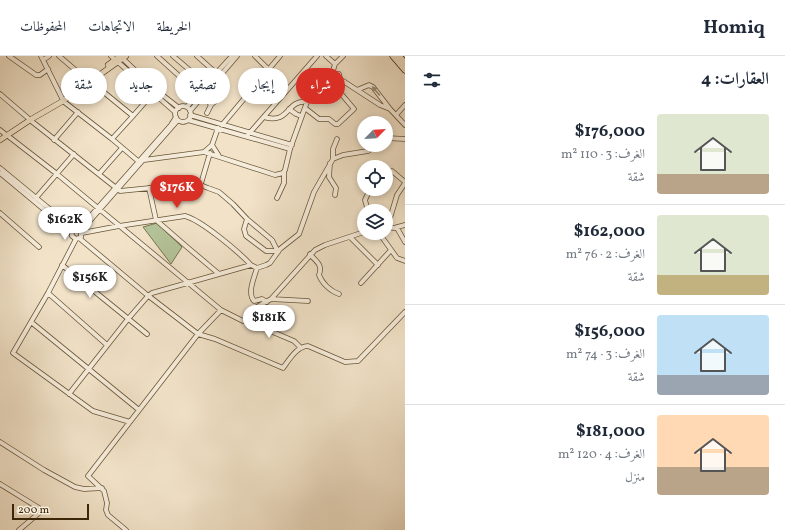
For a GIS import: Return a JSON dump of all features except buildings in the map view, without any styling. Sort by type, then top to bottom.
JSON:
[{"type":"highway","points":[[393,56],[405,70]]},
{"type":"highway","points":[[399,56],[405,63]]},
{"type":"main road","points":[[103,68],[115,59],[122,57]]},
{"type":"main road","points":[[0,140],[4,135],[61,101]]},
{"type":"street","points":[[9,56],[36,75],[40,75],[48,69]]},
{"type":"street","points":[[49,56],[42,58],[61,98]]},
{"type":"street","points":[[59,56],[74,68]]},
{"type":"street","points":[[157,56],[164,59],[175,70]]},
{"type":"street","points":[[173,56],[187,68]]},
{"type":"street","points":[[196,56],[210,68]]},
{"type":"street","points":[[221,68],[232,56]]},
{"type":"street","points":[[226,68],[237,56]]},
{"type":"street","points":[[256,56],[268,68]]},
{"type":"street","points":[[270,68],[280,56]]},
{"type":"street","points":[[288,88],[317,56]]},
{"type":"street","points":[[326,56],[335,64]]},
{"type":"street","points":[[334,68],[335,64],[343,56]]},
{"type":"street","points":[[122,57],[132,68]]},
{"type":"street","points":[[115,59],[126,68]]},
{"type":"street","points":[[345,82],[380,105],[390,109]]},
{"type":"street","points":[[357,90],[368,85],[372,86],[405,125]]},
{"type":"street","points":[[0,94],[54,140],[74,154],[116,189],[123,191],[176,183],[189,187],[205,187],[219,192],[247,219],[272,240],[278,251]]},
{"type":"street","points":[[107,95],[134,116]]},
{"type":"street","points":[[304,108],[320,119],[329,119],[336,124],[340,123],[354,109],[345,98]]},
{"type":"street","points":[[167,102],[177,110]]},
{"type":"street","points":[[67,104],[138,161]]},
{"type":"street","points":[[112,139],[144,104]]},
{"type":"street","points":[[177,119],[183,122],[193,104]]},
{"type":"street","points":[[222,124],[239,104]]},
{"type":"street","points":[[248,134],[275,104]]},
{"type":"street","points":[[264,117],[277,119],[297,104]]},
{"type":"street","points":[[277,198],[284,183],[284,172],[306,104]]},
{"type":"street","points":[[207,113],[211,105]]},
{"type":"street","points":[[396,115],[405,105]]},
{"type":"street","points":[[177,110],[183,106],[189,113],[218,128],[248,134]]},
{"type":"street","points":[[290,109],[296,114],[302,116]]},
{"type":"street","points":[[130,422],[93,411],[13,353],[48,294],[81,231],[99,208],[144,160],[177,119],[177,110]]},
{"type":"street","points":[[54,140],[78,112]]},
{"type":"street","points":[[189,113],[248,134],[291,147]]},
{"type":"street","points":[[116,189],[138,161],[177,119]]},
{"type":"street","points":[[204,152],[212,145],[218,128]]},
{"type":"street","points":[[0,130],[4,135],[57,174],[99,208],[221,310],[233,317],[247,321],[294,341],[300,348]]},
{"type":"street","points":[[393,138],[405,139]]},
{"type":"street","points":[[335,195],[336,188],[329,177],[332,161],[332,149],[337,140]]},
{"type":"street","points":[[212,145],[219,156]]},
{"type":"street","points":[[99,174],[122,148]]},
{"type":"street","points":[[144,160],[204,152],[275,175],[284,172]]},
{"type":"street","points":[[0,173],[55,215],[72,231],[119,226],[181,216],[191,218],[202,224],[251,265],[257,268],[270,263],[278,251],[299,234],[314,192],[332,161],[344,155],[362,152]]},
{"type":"street","points":[[200,186],[210,153]]},
{"type":"street","points":[[35,199],[74,154]]},
{"type":"street","points":[[0,168],[35,199]]},
{"type":"street","points":[[393,172],[405,183],[397,195],[393,208]]},
{"type":"street","points":[[149,188],[156,220],[219,274]]},
{"type":"street","points":[[0,213],[39,247]]},
{"type":"street","points":[[247,219],[244,229],[246,236],[266,251],[278,251]]},
{"type":"street","points":[[393,227],[397,228],[405,225]]},
{"type":"street","points":[[397,228],[405,242]]},
{"type":"street","points":[[72,231],[72,237],[77,239],[198,334],[215,339],[284,368],[300,348],[308,346],[345,362],[358,361],[405,312]]},
{"type":"street","points":[[247,321],[250,320],[257,306],[269,301],[305,262],[310,254],[325,245],[357,234]]},
{"type":"street","points":[[350,237],[378,265]]},
{"type":"street","points":[[384,240],[397,258],[405,261]]},
{"type":"street","points":[[361,283],[391,250]]},
{"type":"street","points":[[310,254],[320,266],[321,270],[319,275],[323,281],[331,291],[339,294]]},
{"type":"street","points":[[69,394],[148,296],[159,290],[251,265]]},
{"type":"street","points":[[62,266],[147,334]]},
{"type":"street","points":[[257,268],[251,288],[251,297],[254,301],[262,299],[269,301],[308,301]]},
{"type":"street","points":[[48,294],[107,345]]},
{"type":"street","points":[[126,530],[106,513],[106,497],[103,488],[88,476],[198,334],[221,310]]},
{"type":"street","points":[[31,322],[139,410]]},
{"type":"street","points":[[0,442],[44,470],[75,487],[92,490],[103,488]]},
{"type":"street","points":[[0,484],[40,510],[39,513],[19,530]]},
{"type":"green space","points":[[157,223],[182,247],[171,264],[143,227]]}]
